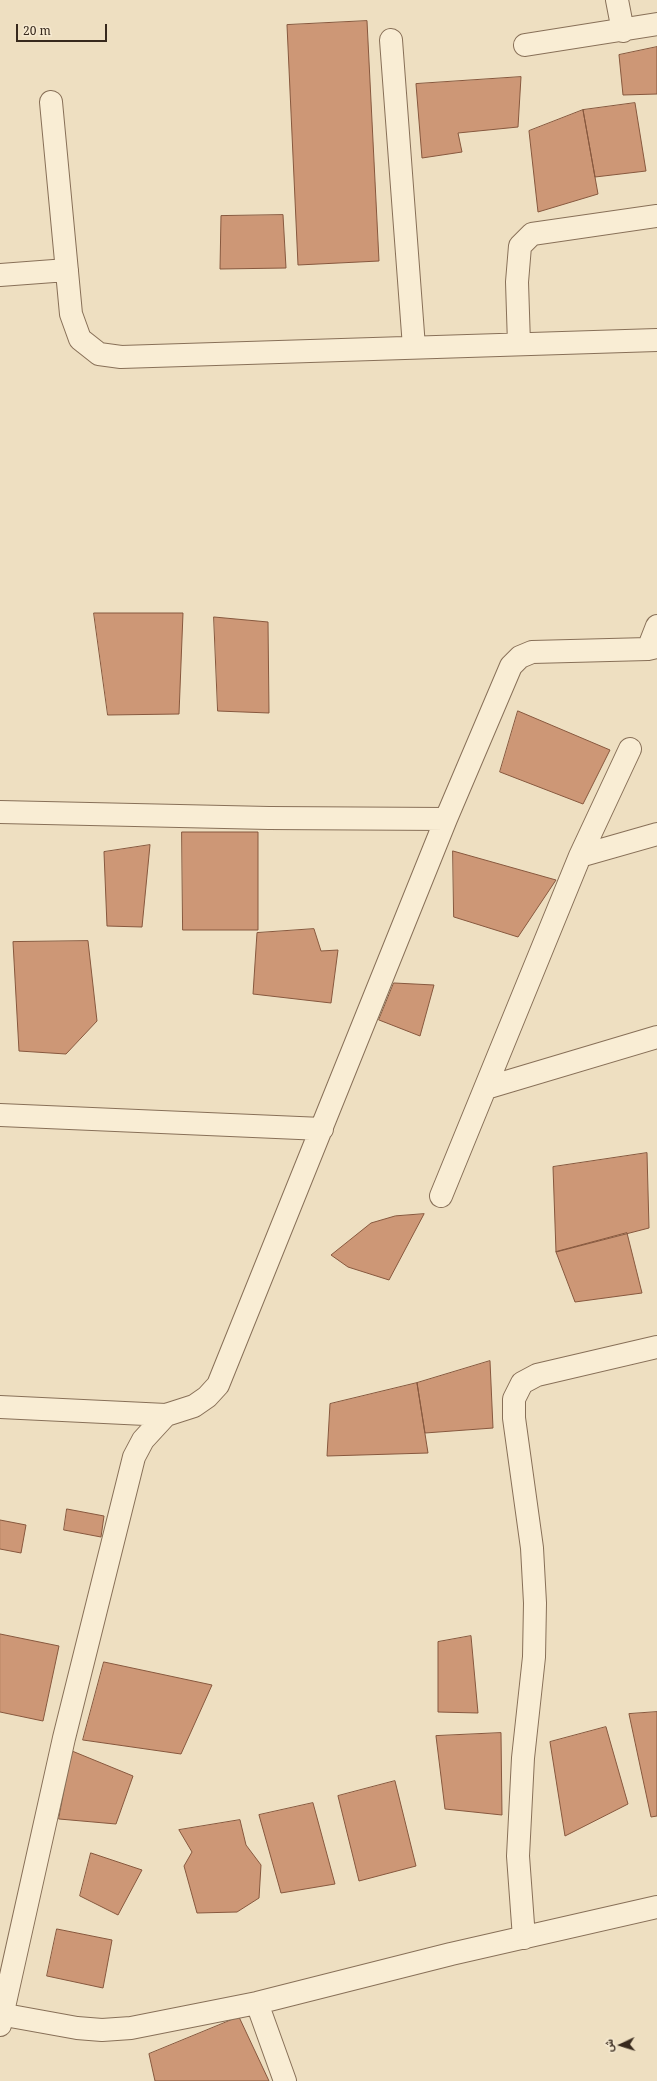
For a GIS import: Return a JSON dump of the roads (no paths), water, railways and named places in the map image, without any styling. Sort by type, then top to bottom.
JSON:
[{"type":"street","points":[[617,0],[623,31]]},
{"type":"street","points":[[525,45],[623,31],[657,24]]},
{"type":"street","points":[[391,40],[414,347]]},
{"type":"street","points":[[51,102],[71,314],[80,339],[99,354],[121,357],[657,340]]},
{"type":"street","points":[[520,344],[517,282],[520,246],[532,234],[657,216]]},
{"type":"street","points":[[0,275],[67,270]]},
{"type":"street","points":[[0,1407],[166,1415],[194,1406],[207,1397],[218,1385],[446,819],[511,666],[520,657],[532,652],[652,648],[657,626]]},
{"type":"street","points":[[441,1196],[580,856],[630,749]]},
{"type":"street","points":[[0,812],[269,818],[446,819]]},
{"type":"street","points":[[580,856],[657,834]]},
{"type":"street","points":[[486,1088],[657,1037]]},
{"type":"street","points":[[0,1115],[322,1129]]},
{"type":"street","points":[[524,1938],[518,1856],[522,1758],[534,1657],[536,1603],[532,1548],[514,1418],[514,1399],[522,1383],[537,1375],[657,1347]]},
{"type":"street","points":[[166,1415],[143,1440],[134,1457],[62,1746],[0,2018],[102,2030],[131,2028],[257,2003],[657,1907]]},
{"type":"street","points":[[257,2003],[285,2081]]}]
